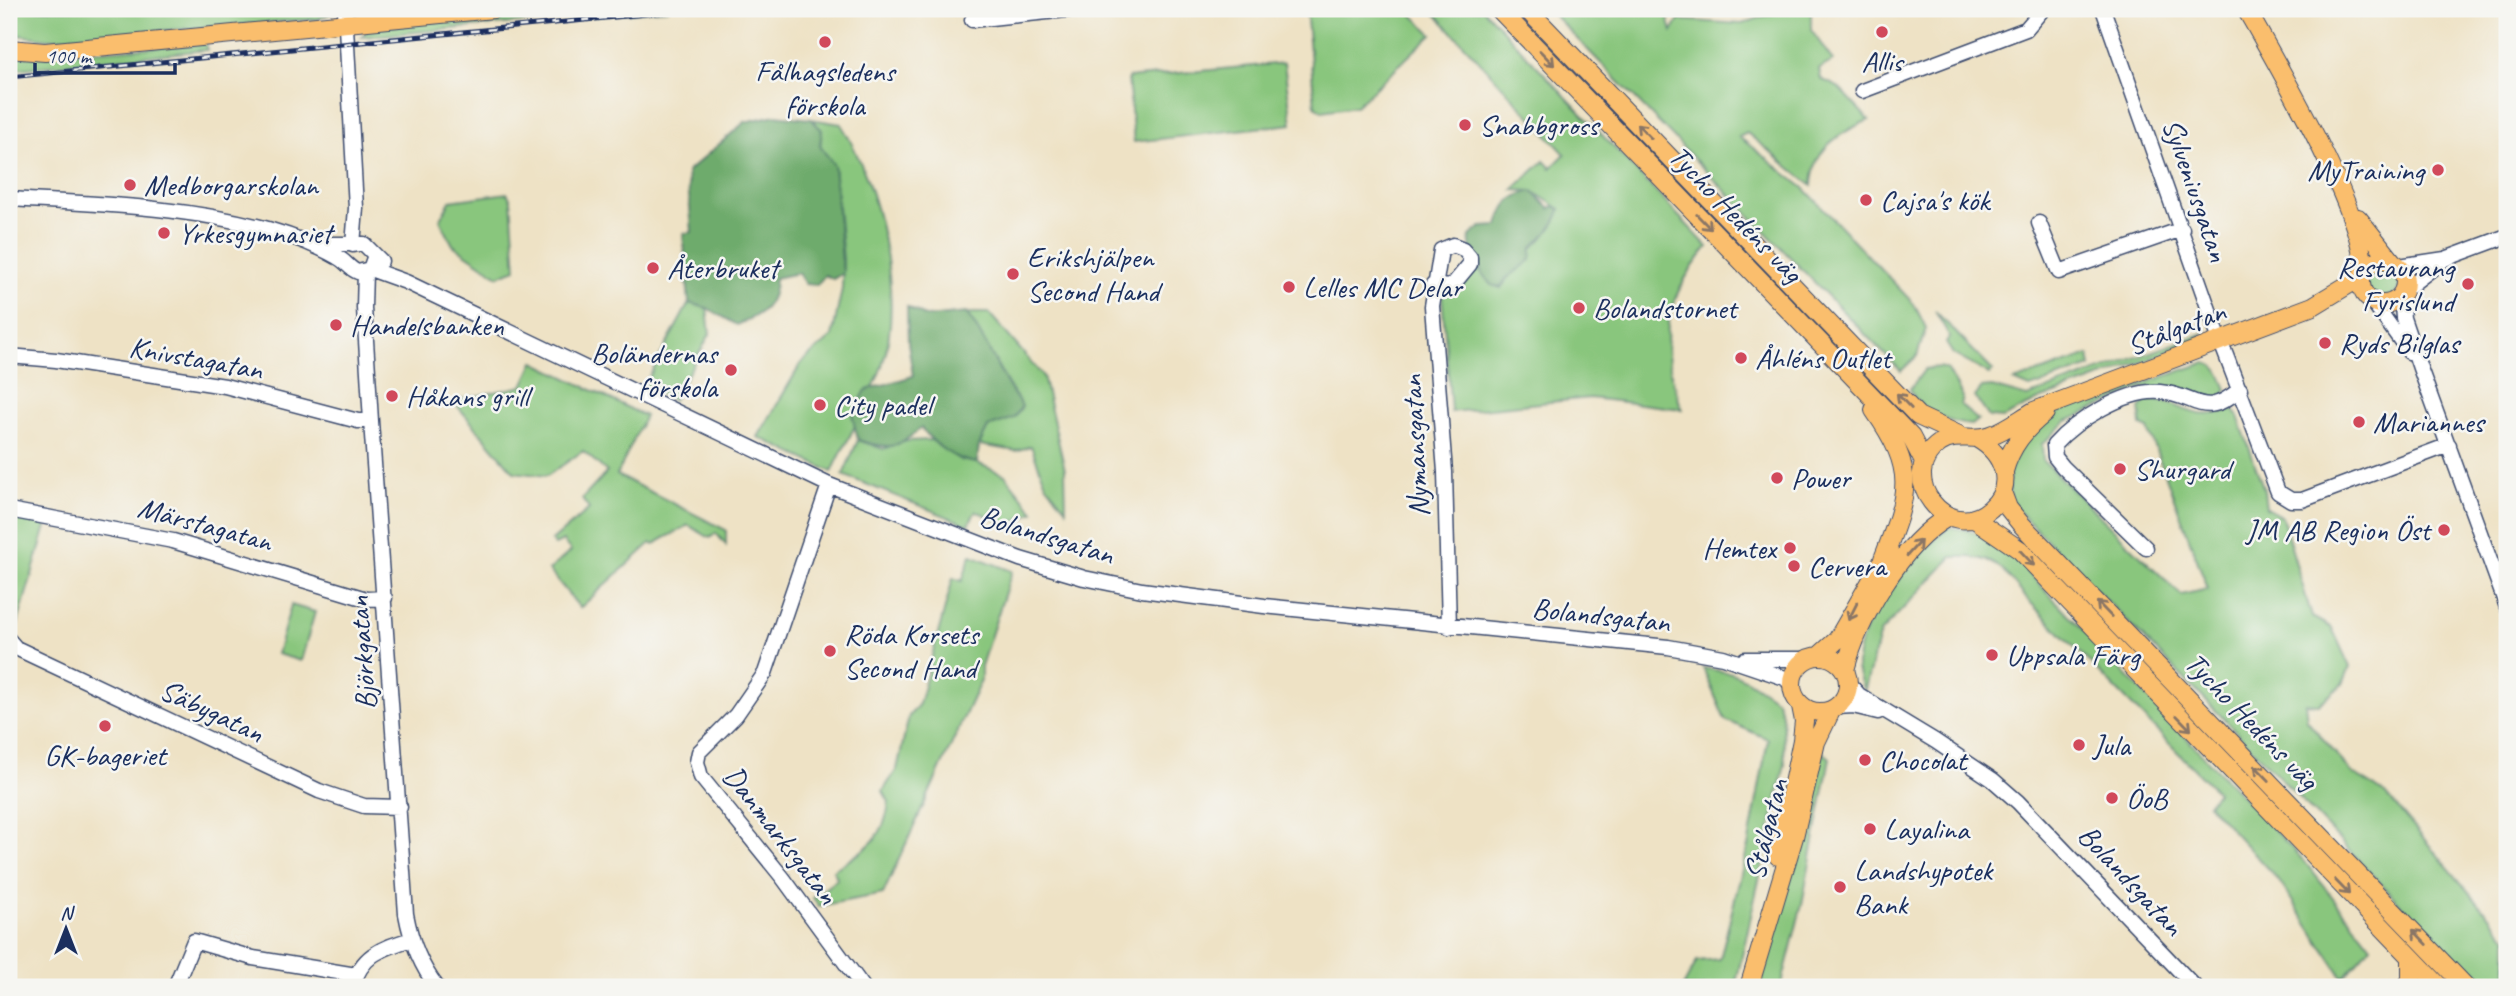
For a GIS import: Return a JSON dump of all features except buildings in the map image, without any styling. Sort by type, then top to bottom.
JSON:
[{"type":"main road","points":[[9,49],[45,52],[346,15],[493,9]]},
{"type":"main road","name":"Tycho Hedéns väg","points":[[1499,9],[1912,437],[1924,462]]},
{"type":"main road","name":"Tycho Hedéns väg","points":[[1527,9],[1918,416],[1969,437]]},
{"type":"main road","points":[[2246,9],[2286,81],[2343,199],[2361,246],[2361,290],[2371,301],[2388,304],[2402,293],[2405,278],[2343,199]]},
{"type":"main road","points":[[2362,274],[2379,260],[2395,264]]},
{"type":"main road","name":"Stålgatan","points":[[2313,306],[2362,274]]},
{"type":"main road","name":"Stålgatan","points":[[1969,437],[1993,435],[2034,411],[2313,306],[2359,298],[2371,301]]},
{"type":"main road","points":[[1844,367],[1891,435],[1901,455],[1905,473],[1904,504],[1883,559]]},
{"type":"main road","name":"Stålgatan","points":[[2004,471],[2009,454],[2020,437],[2059,402]]},
{"type":"main road","points":[[1923,489],[1937,510],[1948,517],[1973,518],[1996,504],[2002,492],[2004,471],[2000,457],[1990,446],[1969,437],[1939,444],[1924,462],[1923,489],[1913,516],[1883,559],[1837,639],[1795,671],[1791,684],[1801,706],[1815,713],[1834,709],[1847,694],[1847,677],[1860,629],[1891,576],[1938,523],[1948,517]]},
{"type":"main road","name":"Tycho Hedéns väg","points":[[2002,492],[2008,508],[2020,523],[2466,987]]},
{"type":"main road","name":"Tycho Hedéns väg","points":[[1973,518],[2020,550],[2440,987]]},
{"type":"main road","points":[[1813,657],[1834,660],[1847,677]]},
{"type":"main road","name":"Stålgatan","points":[[1757,962],[1802,740],[1804,721],[1801,706]]},
{"type":"main road","name":"Stålgatan","points":[[1749,987],[1794,837],[1816,742],[1834,709]]},
{"type":"main road","points":[[2408,987],[2411,979],[2411,957]]},
{"type":"main road","points":[[2408,987],[2420,984],[2432,987]]},
{"type":"street","points":[[972,20],[1076,9]]},
{"type":"street","points":[[1862,91],[2026,29],[2043,9]]},
{"type":"street","name":"Sylveniusgatan","points":[[2103,9],[2220,340],[2278,492],[2291,500],[2313,497],[2449,445]]},
{"type":"street","points":[[346,15],[356,245],[362,266]]},
{"type":"street","points":[[9,199],[159,207],[269,229],[307,243],[356,245]]},
{"type":"street","points":[[2039,223],[2059,272],[2182,229]]},
{"type":"street","points":[[2395,264],[2445,259],[2507,236]]},
{"type":"street","name":"Bolandsgatan","points":[[307,243],[406,282],[829,485],[1020,559],[1084,578],[1189,597],[1449,627],[1658,645],[1723,657],[1785,678],[1791,684]]},
{"type":"street","points":[[356,245],[362,266]]},
{"type":"street","name":"Nymansgatan","points":[[1433,285],[1451,287],[1466,270],[1470,257],[1463,249],[1453,245],[1441,250],[1433,285],[1432,306],[1445,472],[1449,627]]},
{"type":"street","points":[[2445,259],[2402,293],[2403,318],[2507,607]]},
{"type":"street","name":"Björkgatan","points":[[362,266],[371,421],[411,939],[425,971],[436,987]]},
{"type":"street","points":[[2371,301],[2420,368]]},
{"type":"street","name":"Knivstagatan","points":[[9,356],[57,360],[225,386],[358,421],[371,421]]},
{"type":"street","points":[[2146,548],[2063,467],[2055,457],[2054,445],[2084,418],[2132,397],[2162,392],[2195,405],[2212,407],[2228,400],[2240,390]]},
{"type":"street","name":"Danmarksgatan","points":[[829,485],[765,673],[736,715],[699,752],[697,762],[701,777],[783,878],[863,987]]},
{"type":"street","name":"Märstagatan","points":[[9,510],[173,541],[366,599],[384,598]]},
{"type":"street","name":"Säbygatan","points":[[9,640],[16,648],[319,792],[364,806],[400,807]]},
{"type":"street","name":"Bolandsgatan","points":[[1723,657],[1813,657]]},
{"type":"street","name":"Bolandsgatan","points":[[1847,677],[1889,715],[1993,780],[2018,802],[2195,987]]},
{"type":"street","name":"Bolandsgatan","points":[[1834,709],[1853,706],[1889,715]]},
{"type":"street","points":[[175,987],[194,941],[253,958],[354,981],[375,950],[411,939]]},
{"type":"green space","points":[[9,9],[334,9],[334,12],[318,19],[49,39],[9,34]]},
{"type":"green space","points":[[565,9],[669,9],[362,37],[368,28]]},
{"type":"green space","points":[[1306,9],[1407,9],[1432,34],[1356,106],[1322,111],[1315,106]]},
{"type":"green space","points":[[1431,9],[1483,9],[1708,247],[1681,286],[1668,324],[1669,363],[1682,409],[1590,398],[1451,412],[1442,296],[1474,263],[1491,285],[1504,284],[1506,279],[1530,260],[1532,248],[1546,234],[1560,209],[1532,191],[1513,190],[1544,161],[1551,168],[1565,154]]},
{"type":"green space","points":[[1548,9],[1666,9],[1672,32],[1679,20],[1742,24],[1785,9],[1811,9],[1811,30],[1833,61],[1819,69],[1821,79],[1838,87],[1869,120],[1829,144],[1817,162],[1812,186],[1747,133],[1739,137],[1804,188],[1914,304],[1926,328],[1917,356],[1901,371]]},
{"type":"green space","points":[[205,44],[207,50],[9,70],[9,57]]},
{"type":"green space","points":[[1284,63],[1292,124],[1134,142],[1128,78]]},
{"type":"green space","points":[[775,115],[811,119],[822,130],[820,146],[834,165],[843,273],[833,279],[825,275],[817,285],[805,284],[798,273],[775,278],[772,296],[765,308],[737,325],[707,308],[689,303],[683,234],[692,232],[687,172],[745,122]]},
{"type":"green space","points":[[811,119],[841,124],[854,149],[876,209],[889,275],[888,338],[882,366],[832,472],[758,437],[802,362],[832,337],[842,289],[843,260],[834,165],[820,146],[822,130]]},
{"type":"green space","points":[[1532,191],[1550,209],[1554,206],[1560,209],[1556,220],[1532,248],[1531,260],[1506,279],[1501,288],[1491,285],[1473,256],[1470,236],[1481,227],[1498,226],[1502,212],[1509,202]]},
{"type":"green space","points":[[507,193],[511,200],[516,269],[498,276],[453,245],[440,220],[450,201]]},
{"type":"green space","points":[[2383,265],[2395,270],[2400,282],[2395,294],[2383,299],[2371,294],[2366,282],[2371,270]]},
{"type":"green space","points":[[689,303],[707,308],[710,334],[673,400],[644,386]]},
{"type":"green space","points":[[907,307],[927,317],[966,313],[1022,406],[1014,418],[988,427],[979,445],[977,463],[960,459],[946,451],[921,428],[892,446],[858,440],[852,415],[866,390],[913,376],[908,343]]},
{"type":"green space","points":[[1935,311],[1993,371],[1989,374],[1953,354],[1946,343],[1950,337]]},
{"type":"green space","points":[[966,313],[989,313],[1043,376],[1065,470],[1066,509],[1046,484],[1031,446],[1016,451],[979,445],[988,427],[1014,418],[1022,406]]},
{"type":"green space","points":[[2204,333],[2197,342],[2039,400],[2003,418],[1989,417],[1975,397],[1982,388],[1992,387],[2027,397]]},
{"type":"green space","points":[[2089,355],[2091,367],[2030,388],[2014,381]]},
{"type":"green space","points":[[534,362],[645,416],[617,475],[726,530],[726,545],[716,533],[710,538],[688,525],[654,545],[651,543],[580,608],[549,570],[571,551],[563,541],[555,545],[552,541],[589,509],[582,499],[607,472],[583,451],[547,476],[514,472],[453,401],[523,386]]},
{"type":"green space","points":[[2204,363],[2216,368],[2221,375],[2227,389],[2222,397],[2211,401],[2143,387],[2067,421],[2042,444],[2043,461],[2181,595],[2208,589],[2148,429],[2141,426],[2140,409],[2147,400],[2160,401],[2195,413],[2217,413],[2233,409],[2238,416],[2264,490],[2266,508],[2282,517],[2312,617],[2332,628],[2350,667],[2343,684],[2319,704],[2305,703],[2307,720],[2352,773],[2386,794],[2507,937],[2507,987],[2479,987],[2229,724],[2010,503],[2011,465],[2031,434],[2045,422],[2094,397],[2129,385],[2134,387]]},
{"type":"green space","points":[[1939,367],[1948,370],[1963,398],[1961,406],[1978,420],[1972,425],[1935,415],[1914,397],[1910,389],[1925,369]]},
{"type":"green space","points":[[858,440],[883,449],[907,441],[931,440],[960,460],[977,463],[1005,475],[1034,512],[1008,525],[976,511],[968,525],[843,475]]},
{"type":"green space","points":[[9,516],[47,523],[14,636],[9,631]]},
{"type":"green space","points":[[1949,527],[1982,534],[2009,549],[2023,567],[2304,861],[2371,946],[2343,978],[2279,881],[2208,804],[2217,792],[2026,598],[2010,578],[1987,560],[1952,557],[1880,633],[1864,692],[1857,666],[1867,627],[1890,589],[1920,554]]},
{"type":"green space","points":[[971,555],[1012,571],[981,666],[981,680],[883,894],[819,906],[813,898],[837,879],[833,870],[871,844],[883,826],[889,802],[883,791],[897,769],[909,716],[919,704],[953,578],[962,581]]},
{"type":"green space","points":[[291,605],[315,612],[301,661],[277,654]]},
{"type":"green space","points":[[1703,668],[1732,673],[1747,680],[1777,700],[1782,714],[1785,764],[1735,987],[1683,987],[1697,961],[1720,959],[1749,842],[1768,739],[1725,720]]},
{"type":"green space","points":[[1820,750],[1830,758],[1802,904],[1781,987],[1758,987]]},
{"type":"railway","points":[[9,77],[696,9]]},
{"type":"place","name":"Allis","points":[[1882,32]]},
{"type":"place","name":"Fålhagsledens förskola","points":[[825,42]]},
{"type":"place","name":"Snabbgross","points":[[1465,125]]},
{"type":"place","name":"MyTraining","points":[[2438,170]]},
{"type":"place","name":"Medborgarskolan","points":[[130,185]]},
{"type":"place","name":"Cajsa's kök","points":[[1866,200]]},
{"type":"place","name":"Yrkesgymnasiet","points":[[164,233]]},
{"type":"place","name":"Återbruket","points":[[653,268]]},
{"type":"place","name":"Erikshjälpen Second Hand","points":[[1013,274]]},
{"type":"place","name":"Restaurang Fyrislund","points":[[2468,284]]},
{"type":"place","name":"Lelles MC Delar","points":[[1289,287]]},
{"type":"place","name":"Bolandstornet","points":[[1579,308]]},
{"type":"place","name":"Handelsbanken","points":[[336,325]]},
{"type":"place","name":"Ryds Bilglas","points":[[2325,343]]},
{"type":"place","name":"Åhléns Outlet","points":[[1741,358]]},
{"type":"place","name":"Boländernas förskola","points":[[731,370]]},
{"type":"place","name":"Håkans grill","points":[[392,396]]},
{"type":"place","name":"City padel","points":[[820,405]]},
{"type":"place","name":"Mariannes","points":[[2359,422]]},
{"type":"place","name":"Shurgard","points":[[2120,469]]},
{"type":"place","name":"Power","points":[[1777,478]]},
{"type":"place","name":"JM AB Region Öst","points":[[2444,530]]},
{"type":"place","name":"Hemtex","points":[[1790,548]]},
{"type":"place","name":"Cervera","points":[[1794,566]]},
{"type":"place","name":"Röda Korsets Second Hand","points":[[830,651]]},
{"type":"place","name":"Uppsala Färg","points":[[1992,655]]},
{"type":"place","name":"GK-bageriet","points":[[105,726]]},
{"type":"place","name":"Jula","points":[[2079,745]]},
{"type":"place","name":"Chocolat","points":[[1865,760]]},
{"type":"place","name":"ÖoB","points":[[2112,798]]},
{"type":"place","name":"Layalina","points":[[1870,829]]},
{"type":"place","name":"Landshypotek Bank","points":[[1840,887]]}]
